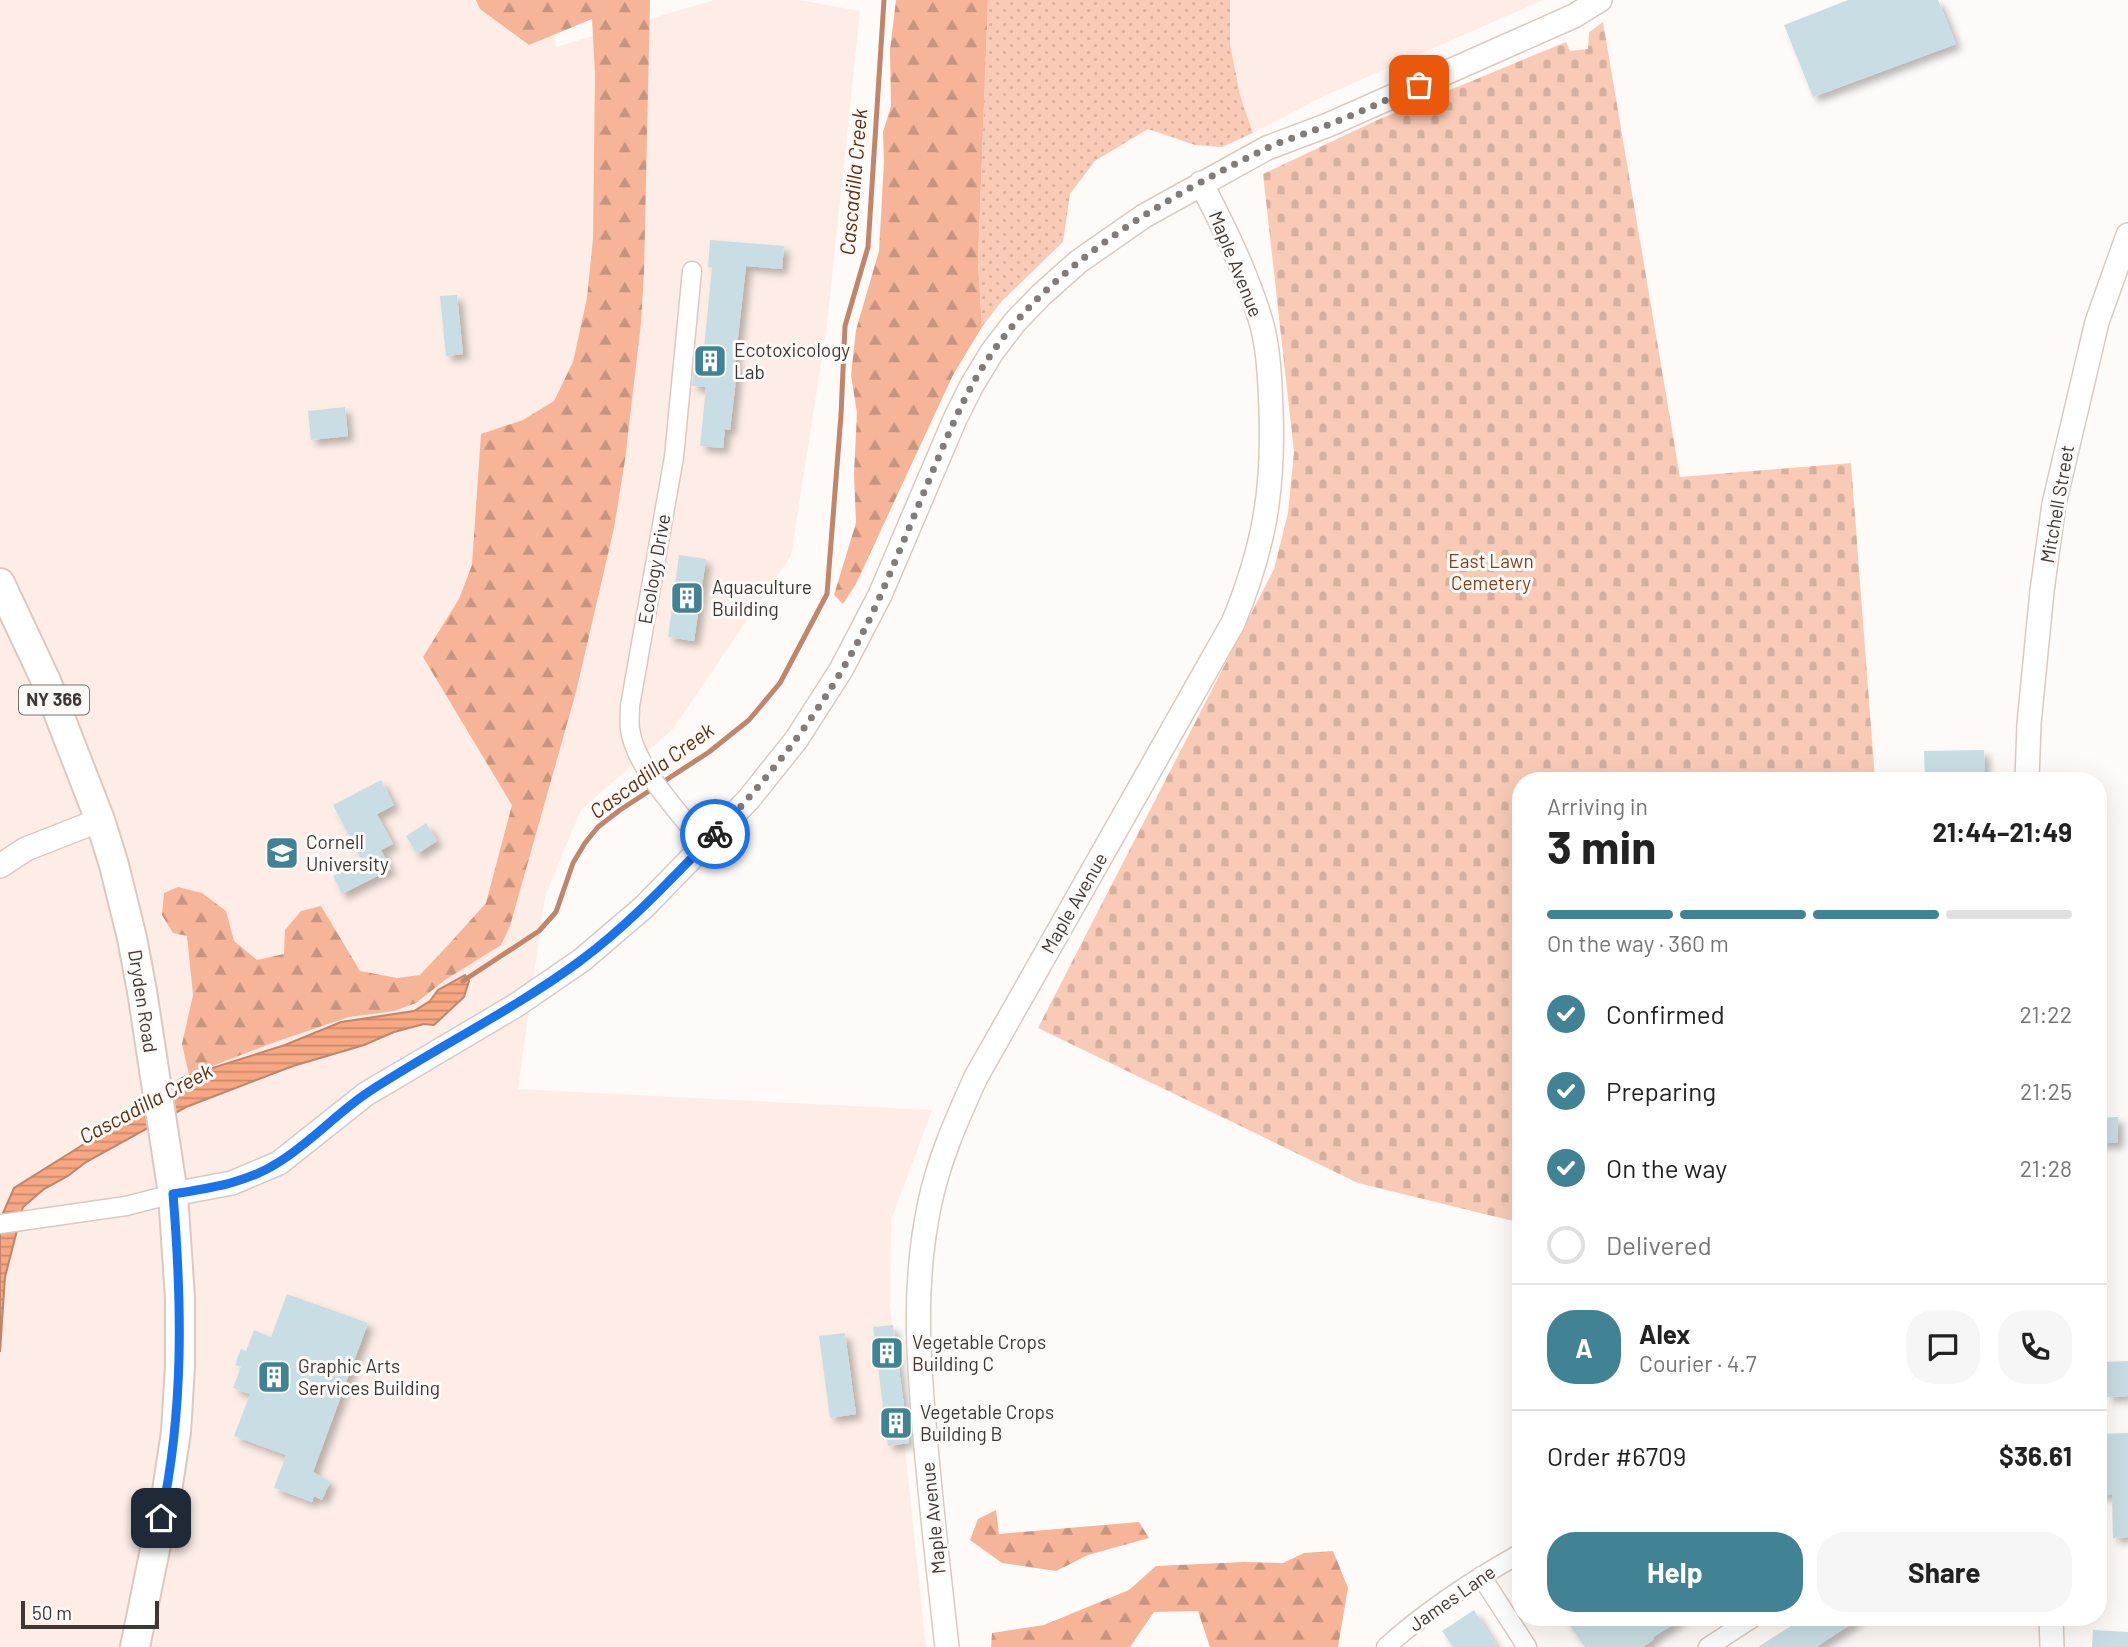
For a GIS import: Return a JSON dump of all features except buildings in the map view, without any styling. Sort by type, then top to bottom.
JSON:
[{"type":"main road","name":"Dryden Road","points":[[0,583],[46,681],[100,820],[132,938],[173,1194],[180,1312],[176,1432],[167,1492],[135,1647]]},
{"type":"street","points":[[0,1224],[126,1206],[232,1183],[254,1175],[279,1163],[366,1094],[515,1006],[582,960],[644,907],[748,800],[796,740],[841,670],[880,595],[955,419],[992,352],[1033,304],[1078,262],[1144,216],[1201,183],[1267,148],[1328,125],[1574,16],[1600,0]]},
{"type":"street","name":"Maple Avenue","points":[[947,1647],[929,1480],[918,1352],[917,1305],[920,1256],[929,1205],[943,1154],[976,1077],[1233,623],[1250,582],[1268,506],[1272,448],[1271,410],[1263,329],[1250,287],[1201,183]]},
{"type":"street","name":"Mitchell Street","points":[[2027,772],[2029,724],[2042,591],[2054,504],[2097,322],[2128,235]]},
{"type":"street","name":"Ecology Drive","points":[[692,271],[674,457],[630,706],[630,729],[635,748],[647,769],[705,844]]},
{"type":"street","points":[[0,866],[26,849],[100,820]]},
{"type":"street","name":"James Lane","points":[[1386,1647],[1411,1624],[1512,1558]]},
{"type":"street","points":[[1481,1576],[1512,1624]]},
{"type":"street","points":[[1513,1626],[1527,1647]]},
{"type":"street","points":[[1709,1647],[1740,1626]]},
{"type":"street","points":[[2051,1626],[2052,1647]]},
{"type":"shaded area","name":"Cornell University","points":[[0,0],[552,0],[556,47],[714,0],[799,0],[860,11],[827,325],[791,556],[672,730],[581,810],[545,896],[518,1089],[932,1110],[891,1220],[890,1305],[926,1647],[0,1647]]},
{"type":"shaded area","points":[[1230,0],[1543,0],[1322,97],[1253,133],[1240,95],[1230,44]]},
{"type":"green space","points":[[476,0],[650,0],[641,323],[614,528],[576,692],[510,926],[501,945],[445,980],[416,1003],[394,1011],[349,1017],[189,1075],[182,1044],[193,995],[187,936],[173,933],[162,915],[164,893],[178,887],[202,893],[226,911],[234,941],[257,960],[284,954],[285,930],[301,911],[321,906],[360,971],[397,978],[420,975],[486,903],[512,805],[423,657],[459,599],[472,565],[481,434],[523,420],[554,401],[573,362],[587,298],[593,239],[595,74],[592,19],[529,45],[480,9]]},
{"type":"green space","points":[[896,0],[988,0],[978,262],[982,327],[953,375],[856,584],[843,604],[834,595],[856,523],[854,474],[857,413],[851,375],[856,330],[879,251],[883,132],[891,106],[890,50]]},
{"type":"green space","points":[[988,0],[1230,0],[1230,44],[1240,95],[1253,133],[1222,147],[1195,145],[1148,129],[1095,161],[1070,194],[1063,242],[1001,302],[982,327],[978,262]]},
{"type":"green space","name":"East Lawn Cemetery","points":[[1603,22],[1680,477],[1851,463],[1874,772],[1512,772],[1512,1221],[1358,1183],[1038,1028],[1274,569],[1288,513],[1294,452],[1263,174],[1375,121],[1566,42],[1570,51],[1588,49],[1589,32]]},
{"type":"green space","points":[[996,1510],[999,1534],[1139,1522],[1149,1538],[1088,1555],[1056,1571],[1002,1563],[970,1540],[978,1519]]},
{"type":"green space","points":[[1333,1551],[1348,1588],[1338,1647],[1210,1647],[1198,1611],[1154,1612],[1130,1647],[991,1647],[992,1633],[1044,1625],[1129,1590],[1156,1566],[1283,1563],[1304,1553]]},
{"type":"water","points":[[465,975],[469,981],[464,997],[434,1025],[424,1024],[394,1032],[364,1045],[293,1066],[186,1107],[86,1162],[44,1189],[23,1207],[5,1277],[0,1352],[0,1220],[14,1188],[184,1077],[285,1045],[341,1022],[414,1011],[430,1001],[438,990]]},
{"type":"waterway","name":"Cascadilla Creek","points":[[463,981],[539,931],[556,912],[573,863],[598,827],[709,752],[749,720],[780,683],[827,594],[845,326],[868,247],[884,0]]},
{"type":"way so far","points":[[715,834],[748,800],[796,740],[841,670],[880,595],[963,402],[992,352],[1015,322],[1078,262],[1144,216],[1267,148],[1328,125],[1419,85]]},
{"type":"place","name":"Ecotoxicology Lab","points":[[710,361]]},
{"type":"place","name":"Aquaculture Building","points":[[687,598]]},
{"type":"place","name":"Cornell University","points":[[282,853]]},
{"type":"place","name":"Vegetable Crops Building C","points":[[887,1353]]},
{"type":"place","name":"Graphic Arts Services Building","points":[[274,1377]]},
{"type":"place","name":"Vegetable Crops Building B","points":[[896,1423]]},
{"type":"route","points":[[161,1518],[176,1432],[180,1366],[180,1298],[173,1194],[232,1183],[279,1163],[366,1094],[515,1006],[582,960],[644,907],[715,834]]}]
